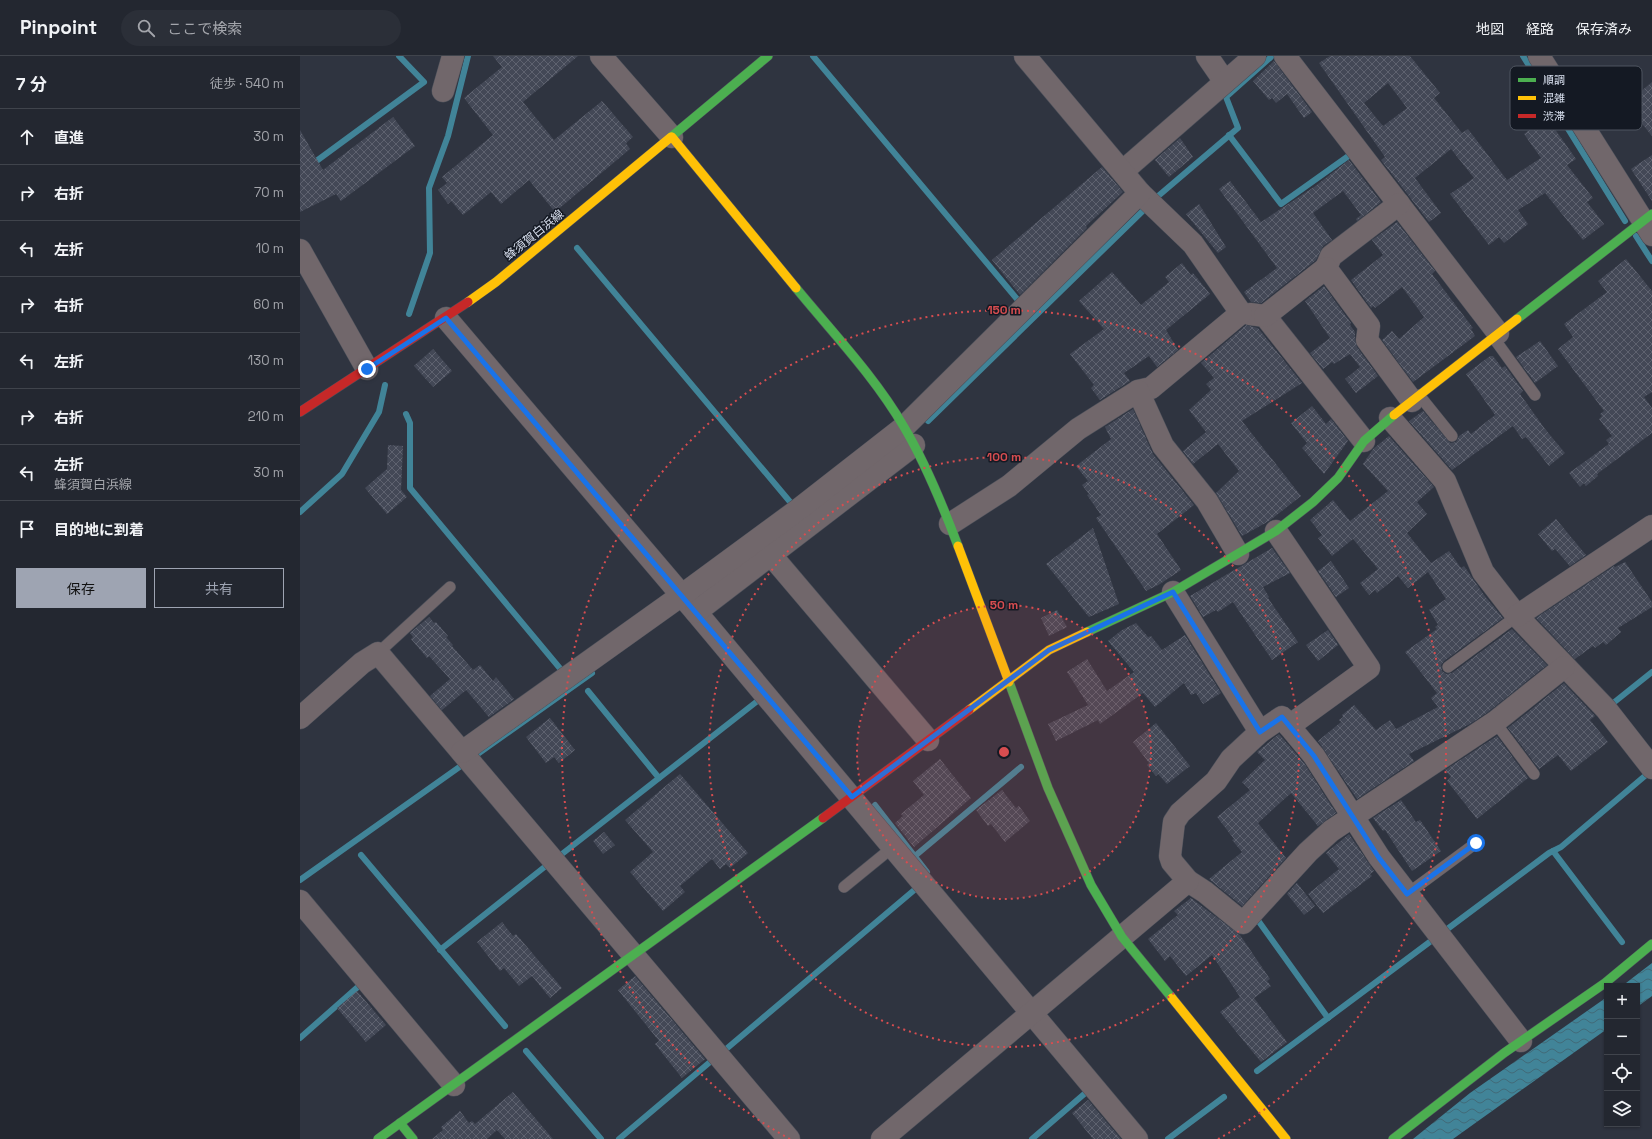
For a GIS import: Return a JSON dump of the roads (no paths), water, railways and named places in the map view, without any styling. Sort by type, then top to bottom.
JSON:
[{"type":"street","points":[[443,91],[453,56]]},
{"type":"street","points":[[601,56],[672,137],[854,358],[877,387],[909,436],[950,524],[1063,826],[1091,885],[1122,937],[1286,1139]]},
{"type":"street","name":"蜂須賀白浜線","points":[[300,412],[446,318],[496,282],[768,56]]},
{"type":"street","points":[[1025,56],[1122,172],[1193,244],[1241,313]]},
{"type":"street","points":[[1207,56],[1225,82]]},
{"type":"street","points":[[1122,172],[1255,56]]},
{"type":"street","points":[[1285,56],[1399,204],[1496,335]]},
{"type":"street","points":[[1539,56],[1546,66]]},
{"type":"street","points":[[378,1139],[852,797],[1049,650],[1173,592],[1276,531],[1313,502],[1338,478],[1364,441],[1390,418],[1496,335],[1649,223],[1588,130]]},
{"type":"street","points":[[467,758],[689,603],[770,554],[909,436],[1147,199]]},
{"type":"street","points":[[1265,316],[1326,268],[1331,256],[1399,204]]},
{"type":"street","points":[[300,250],[367,369]]},
{"type":"street","points":[[1326,268],[1369,326],[1368,340],[1416,398]]},
{"type":"street","points":[[950,524],[1009,486],[1078,429],[1138,391],[1151,388],[1241,313],[1265,316],[1364,441]]},
{"type":"street","points":[[446,318],[689,603],[1137,1139]]},
{"type":"street","points":[[1138,391],[1163,446],[1207,501],[1238,554]]},
{"type":"street","points":[[1390,418],[1445,481],[1483,572],[1517,616],[1564,667],[1606,709],[1652,768]]},
{"type":"street","points":[[689,603],[799,509],[909,436]]},
{"type":"street","points":[[1517,616],[1652,526]]},
{"type":"street","points":[[1276,531],[1369,668],[1289,726]]},
{"type":"street","points":[[770,554],[928,740]]},
{"type":"street","points":[[1173,592],[1260,732]]},
{"type":"street","points":[[300,718],[362,663],[378,653],[789,1139]]},
{"type":"street","points":[[1521,1041],[1379,858],[1352,816],[1314,756],[1282,717],[1260,732],[1231,760],[1216,781],[1180,813],[1174,822],[1170,856],[1172,862],[1188,881],[1205,892],[1244,923],[1308,852],[1331,831],[1352,816],[1495,722],[1564,667]]},
{"type":"street","points":[[882,1139],[1188,881]]},
{"type":"street","points":[[300,901],[454,1085]]},
{"type":"street","points":[[1393,1139],[1457,1088],[1521,1041],[1588,996],[1652,944]]},
{"type":"street","points":[[400,1123],[413,1139]]},
{"type":"lane","points":[[1496,335],[1535,395]]},
{"type":"lane","points":[[1416,398],[1452,436]]},
{"type":"lane","points":[[378,653],[450,587]]},
{"type":"lane","points":[[1448,667],[1517,616]]},
{"type":"lane","points":[[1495,722],[1534,774]]},
{"type":"lane","points":[[1407,894],[1476,843]]},
{"type":"lane","points":[[844,887],[894,847]]},
{"type":"water","points":[[1652,963],[1652,996],[1640,1005],[1640,983],[1626,983]]},
{"type":"water","points":[[1604,999],[1604,1031],[1453,1139],[1413,1139],[1470,1093]]},
{"type":"waterway","points":[[300,173],[424,82],[399,56]]},
{"type":"waterway","points":[[409,314],[430,253],[429,188],[448,136],[468,56]]},
{"type":"waterway","points":[[813,56],[1017,299]]},
{"type":"waterway","points":[[1523,56],[1529,66]]},
{"type":"waterway","points":[[928,421],[1157,197],[1238,128],[1226,97],[1271,57]]},
{"type":"waterway","points":[[1569,130],[1625,221]]},
{"type":"waterway","points":[[1229,135],[1281,204],[1354,152]]},
{"type":"waterway","points":[[1636,236],[1652,261]]},
{"type":"waterway","points":[[577,248],[791,503]]},
{"type":"waterway","points":[[300,512],[342,474],[379,412],[385,385]]},
{"type":"waterway","points":[[406,414],[410,423],[410,488],[563,672]]},
{"type":"waterway","points":[[1612,704],[1652,672]]},
{"type":"waterway","points":[[300,880],[592,673]]},
{"type":"waterway","points":[[588,691],[659,778]]},
{"type":"waterway","points":[[562,854],[760,699]]},
{"type":"waterway","points":[[915,856],[1021,767]]},
{"type":"waterway","points":[[1446,930],[1549,853],[1561,847],[1646,775]]},
{"type":"waterway","points":[[875,805],[927,872]]},
{"type":"waterway","points":[[1553,851],[1622,942]]},
{"type":"waterway","points":[[361,855],[505,1026]]},
{"type":"waterway","points":[[440,950],[547,865]]},
{"type":"waterway","points":[[725,1050],[919,886]]},
{"type":"waterway","points":[[1254,922],[1257,919],[1328,1018]]},
{"type":"waterway","points":[[1257,1071],[1431,941]]},
{"type":"waterway","points":[[300,1038],[360,985]]},
{"type":"waterway","points":[[526,1051],[601,1139]]},
{"type":"waterway","points":[[619,1139],[710,1062]]},
{"type":"waterway","points":[[1032,1139],[1090,1089]]},
{"type":"waterway","points":[[1168,1139],[1224,1097]]}]
